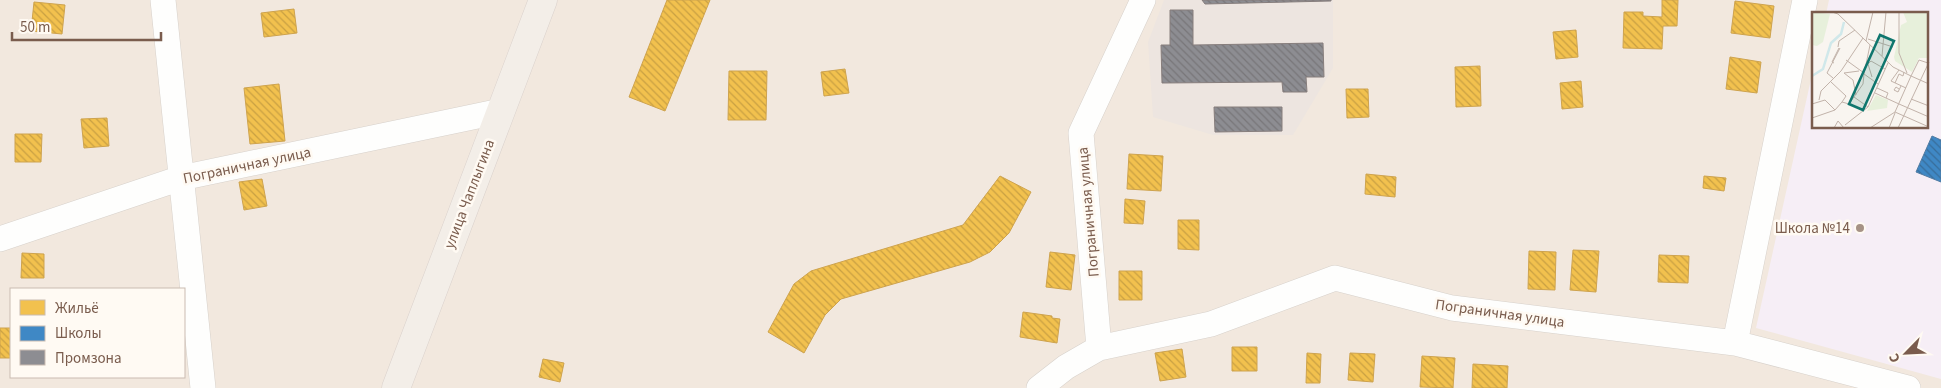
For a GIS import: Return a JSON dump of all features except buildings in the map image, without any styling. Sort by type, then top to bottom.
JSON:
[{"type":"main road","name":"улица Чаплыгина","points":[[396,388],[542,0]]},
{"type":"street","points":[[163,0],[203,388]]},
{"type":"street","name":"Пограничная улица","points":[[1099,348],[1081,133],[1143,0]]},
{"type":"street","points":[[1735,343],[1805,0]]},
{"type":"street","name":"Пограничная улица","points":[[0,239],[181,178],[501,111]]},
{"type":"street","name":"Пограничная улица","points":[[1038,388],[1066,378],[1099,348],[1211,324],[1335,278],[1452,308],[1735,343],[1908,388]]},
{"type":"shaded area","points":[[0,0],[1941,0],[1941,388],[0,388]]},
{"type":"shaded area","points":[[1164,0],[1333,0],[1333,68],[1293,135],[1213,135],[1153,117],[1148,42]]},
{"type":"shaded area","name":"Школа №14","points":[[1829,0],[1941,0],[1941,379],[1756,328],[1812,75],[1812,129],[1928,129],[1928,12],[1826,12]]},
{"type":"place","name":"Школа №14","points":[[1860,228]]}]
